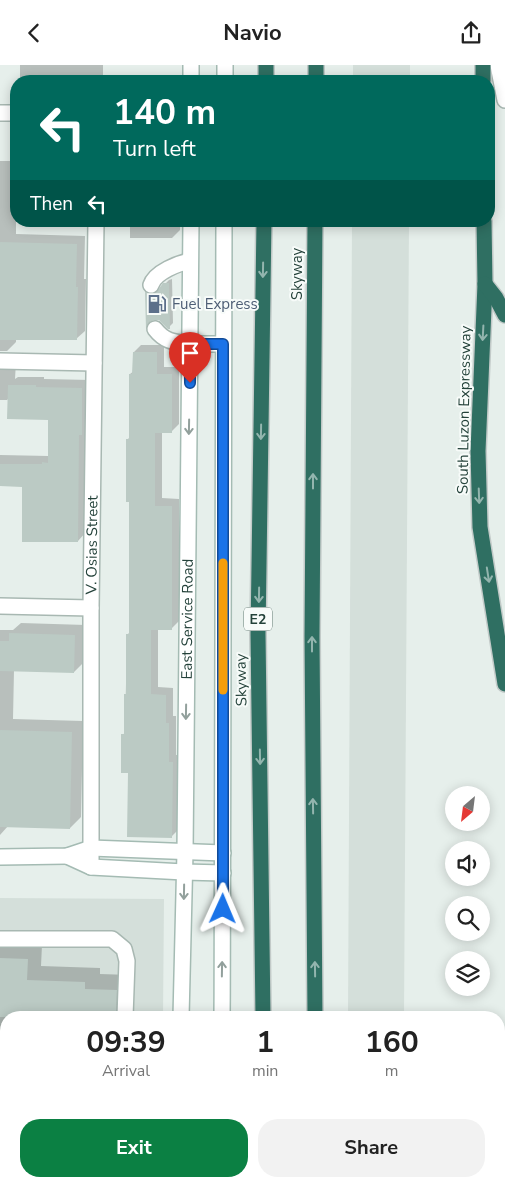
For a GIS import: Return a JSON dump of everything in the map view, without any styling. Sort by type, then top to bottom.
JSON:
[{"type":"highway","name":"Skyway","points":[[263,1011],[258,634],[264,227]]},
{"type":"highway","name":"Skyway","points":[[315,227],[312,637],[315,1011]]},
{"type":"highway","name":"South Luzon Expressway","points":[[484,227],[485,285],[478,451],[480,527],[505,684]]},
{"type":"highway","points":[[485,285],[496,298],[505,315]]},
{"type":"main road","points":[[498,65],[505,100]]},
{"type":"main road","name":"V. Osias Street","points":[[91,867],[91,607],[96,227]]},
{"type":"main road","name":"East Service Road","points":[[181,1011],[185,852],[191,227]]},
{"type":"main road","points":[[222,1011],[224,227]]},
{"type":"main road","points":[[151,285],[152,280],[170,268],[179,263],[190,261]]},
{"type":"main road","points":[[155,329],[161,336],[173,342],[223,344]]},
{"type":"main road","points":[[0,361],[94,363]]},
{"type":"main road","points":[[0,607],[91,607]]},
{"type":"main road","points":[[0,857],[67,856],[91,848],[223,853]]},
{"type":"main road","points":[[67,856],[91,867],[223,873]]},
{"type":"main road","points":[[0,939],[112,939],[124,949],[127,961],[125,1011]]},
{"type":"shaded area","points":[[353,65],[410,65],[410,75],[353,75]]},
{"type":"shaded area","points":[[352,227],[409,227],[404,1011],[348,1011]]},
{"type":"shaded area","points":[[0,898],[164,899],[163,1011],[0,1011]]},
{"type":"building","points":[[0,242],[77,244],[77,340],[0,340]]},
{"type":"building","name":"Fuel Express","points":[[163,283],[169,283],[170,329],[159,320],[154,320],[149,322],[146,329],[145,292],[156,293]]},
{"type":"building","points":[[133,352],[157,352],[157,374],[172,374],[172,433],[155,433],[155,506],[172,506],[172,630],[151,630],[151,694],[166,695],[166,723],[169,723],[169,762],[173,762],[172,838],[127,837],[128,773],[121,773],[121,734],[124,734],[124,694],[126,694],[126,634],[129,634],[129,502],[126,502],[126,439],[129,439],[129,374],[132,374]]},
{"type":"building","points":[[8,385],[82,388],[82,435],[79,435],[78,542],[22,542],[22,487],[0,486],[0,464],[48,463],[48,420],[7,419]]},
{"type":"building","points":[[9,633],[75,635],[74,673],[0,671],[0,641],[9,641]]},
{"type":"building","points":[[0,730],[72,732],[70,829],[0,827]]},
{"type":"building","points":[[0,958],[28,959],[27,980],[85,982],[85,989],[117,990],[116,1011],[0,1011]]},
{"type":"slow traffic","points":[[223,563],[223,690]]},
{"type":"place","name":"Fuel Express","points":[[157,304]]},
{"type":"route","points":[[190,383],[190,344],[223,344],[223,909]]}]
